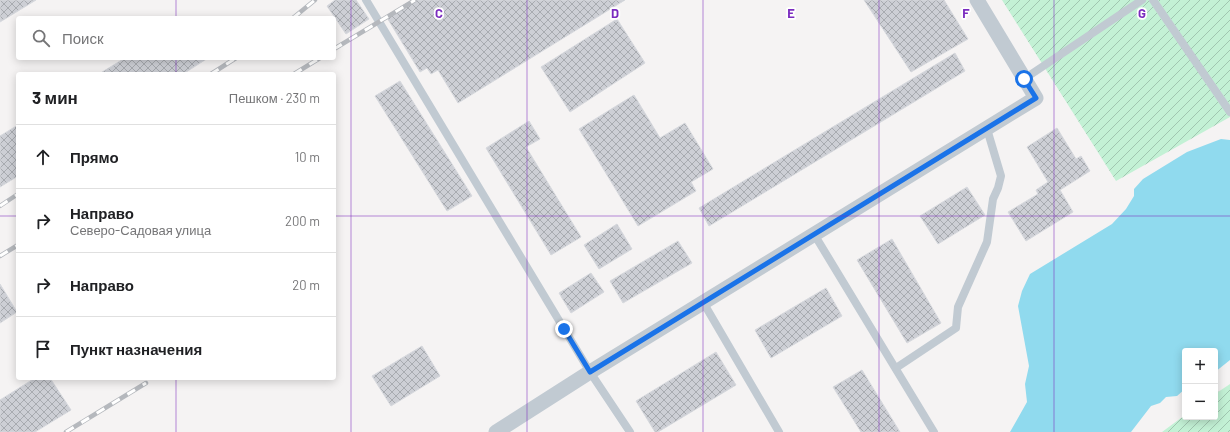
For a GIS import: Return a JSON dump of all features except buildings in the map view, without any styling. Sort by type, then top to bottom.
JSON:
[{"type":"street","points":[[496,432],[703,302],[1036,98],[977,0]]},
{"type":"lane","points":[[1024,79],[1142,0]]},
{"type":"lane","points":[[1153,0],[1230,112]]},
{"type":"lane","points":[[370,1],[590,372],[630,432]]},
{"type":"lane","points":[[896,368],[956,328],[958,306],[968,280],[987,242],[993,199],[1001,176],[986,128]]},
{"type":"lane","points":[[814,234],[934,432]]},
{"type":"lane","points":[[703,302],[779,432]]},
{"type":"green space","points":[[1002,0],[1230,0],[1230,117],[1116,181]]},
{"type":"green space","points":[[1230,384],[1230,432],[1162,432],[1182,417],[1182,420],[1218,420],[1218,392]]},
{"type":"water","points":[[1221,139],[1230,140],[1230,360],[1218,370],[1218,348],[1182,348],[1182,392],[1177,396],[1166,397],[1160,403],[1151,406],[1131,432],[1010,432],[1027,402],[1025,384],[1029,366],[1018,306],[1022,291],[1030,274],[1112,224],[1126,209],[1134,196],[1134,189],[1143,179],[1187,152]]},
{"type":"railway","points":[[295,16],[315,0]]},
{"type":"railway","points":[[336,48],[415,0]]},
{"type":"railway","points":[[214,72],[233,60]]},
{"type":"railway","points":[[297,72],[317,60]]},
{"type":"railway","points":[[0,206],[16,195]]},
{"type":"railway","points":[[0,256],[16,246]]},
{"type":"railway","points":[[66,432],[146,383]]},
{"type":"route","points":[[564,329],[590,372],[1036,98],[1024,79]]}]
